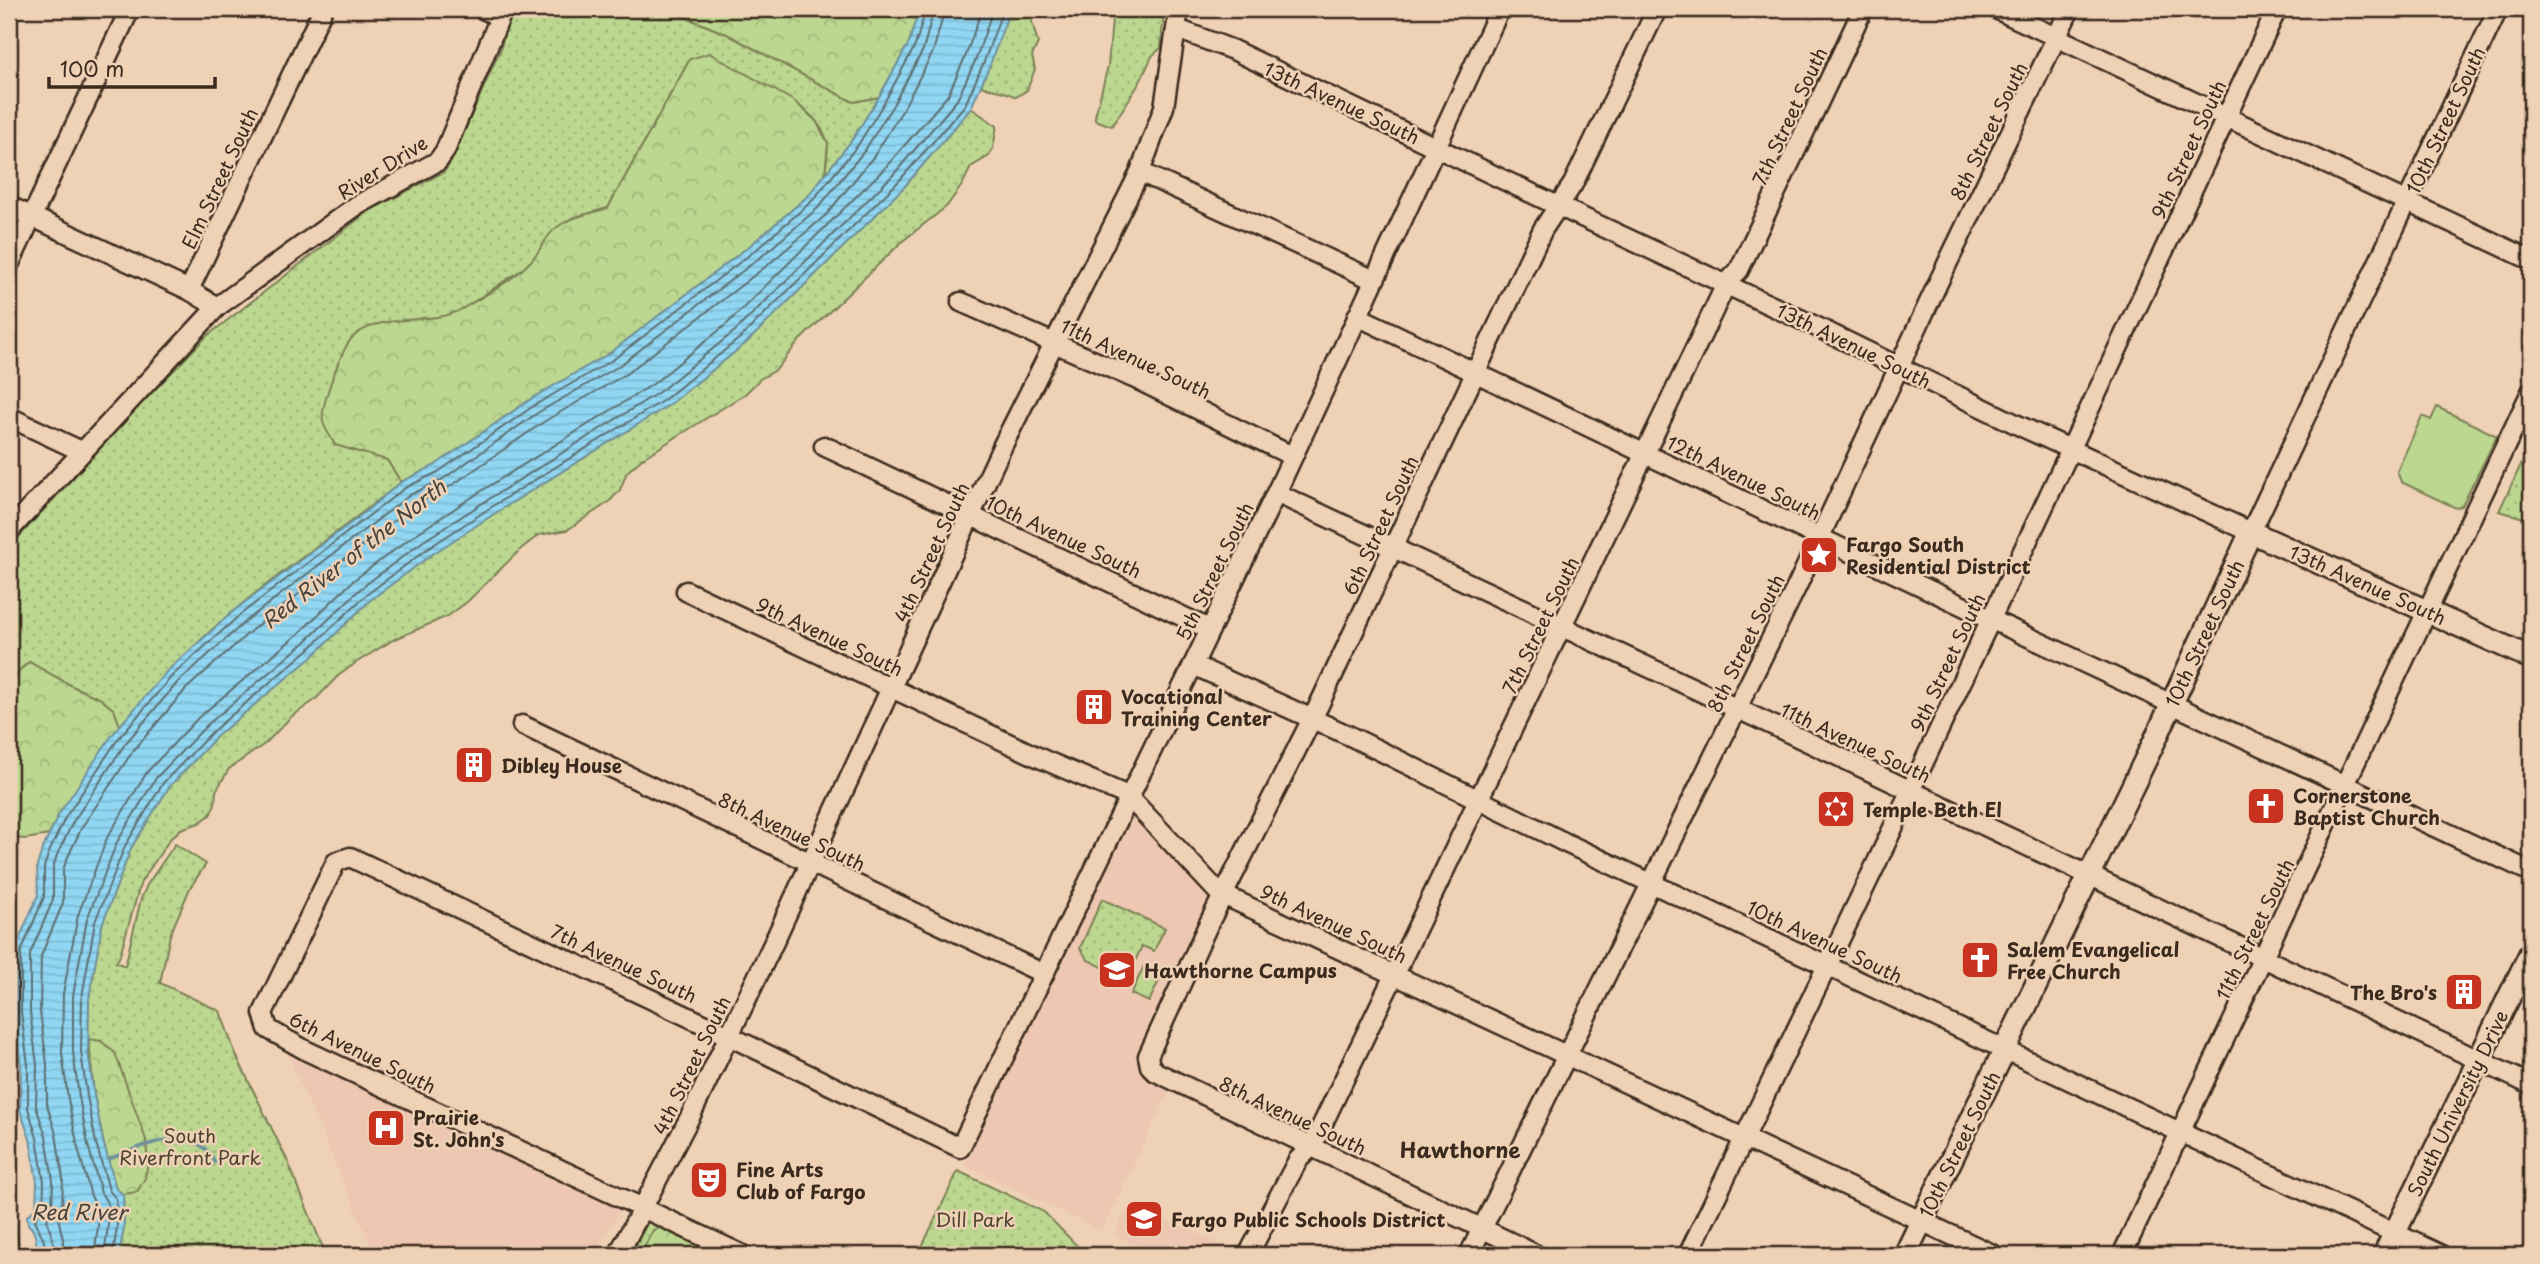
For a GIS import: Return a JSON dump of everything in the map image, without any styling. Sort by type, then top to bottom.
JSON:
[{"type":"main road","name":"13th Avenue South","points":[[2251,532],[2531,658]]},
{"type":"main road","name":"10th Street South","points":[[1905,1255],[2172,703],[2251,532]]},
{"type":"main road","name":"South University Drive","points":[[2384,1255],[2531,952]]},
{"type":"street","points":[[9,265],[130,9]]},
{"type":"street","name":"Elm Street South","points":[[189,290],[323,9]]},
{"type":"street","points":[[483,9],[500,13]]},
{"type":"street","name":"4th Street South","points":[[618,1255],[729,1036],[972,515],[1140,172],[1164,107],[1180,9]]},
{"type":"street","name":"5th Street South","points":[[960,1148],[1276,493],[1500,9]]},
{"type":"street","name":"6th Street South","points":[[1149,1061],[1148,1051],[1312,719],[1543,229],[1573,184],[1657,9]]},
{"type":"street","name":"7th Street South","points":[[1248,1255],[1298,1160],[1312,1146],[1726,284],[1739,270],[1863,9]]},
{"type":"street","points":[[1996,9],[2531,260]]},
{"type":"street","name":"8th Street South","points":[[1469,1255],[1820,537],[2070,9]]},
{"type":"street","name":"9th Street South","points":[[1688,1255],[2277,9]]},
{"type":"street","name":"10th Street South","points":[[2251,532],[2498,9]]},
{"type":"street","name":"River Drive","points":[[216,307],[356,206],[438,161],[444,153],[500,13]]},
{"type":"street","name":"13th Avenue South","points":[[1177,29],[1233,50],[2070,449],[2251,532]]},
{"type":"street","points":[[1401,130],[1421,131],[1437,124],[1463,71],[1478,55]]},
{"type":"street","points":[[1140,172],[1374,281]]},
{"type":"street","points":[[9,206],[189,290],[216,307],[9,531]]},
{"type":"street","name":"11th Avenue South","points":[[961,302],[1140,381],[1292,456]]},
{"type":"street","name":"12th Avenue South","points":[[1356,316],[1990,619],[2531,872]]},
{"type":"street","name":"11th Street South","points":[[2122,1255],[2531,391]]},
{"type":"street","points":[[9,417],[81,451]]},
{"type":"street","name":"10th Avenue South","points":[[824,446],[1209,629]]},
{"type":"street","name":"11th Avenue South","points":[[1276,493],[1737,708],[2531,1085]]},
{"type":"street","name":"9th Avenue South","points":[[687,591],[1042,759],[1128,796],[1223,895],[1994,1255]]},
{"type":"street","name":"10th Avenue South","points":[[1193,664],[1650,883],[2441,1255]]},
{"type":"street","name":"8th Avenue South","points":[[522,725],[1044,974]]},
{"type":"street","name":"7th Avenue South","points":[[344,859],[350,857],[960,1148]]},
{"type":"street","name":"6th Avenue South","points":[[344,859],[336,862],[327,877],[263,1013],[268,1029],[283,1039],[743,1255]]},
{"type":"street","name":"8th Avenue South","points":[[1149,1061],[1156,1072],[1208,1099],[1537,1255]]},
{"type":"shaded area","name":"Hawthorne Campus","points":[[1131,820],[1138,820],[1211,898],[1139,1052],[1142,1069],[1169,1091],[1102,1231],[964,1165]]},
{"type":"shaded area","name":"Prairie St. John's","points":[[285,1048],[621,1208],[595,1255],[375,1255]]},
{"type":"shaded area","name":"Fargo Public Schools District","points":[[1130,1202],[1218,1243],[1213,1255],[1156,1255],[1114,1236]]},
{"type":"green space","points":[[509,9],[665,9],[727,34],[853,102],[879,97],[852,140],[825,174],[827,141],[819,125],[805,111],[769,88],[690,59],[608,208],[572,218],[551,233],[527,266],[460,311],[443,317],[422,318],[353,337],[333,377],[323,420],[335,445],[387,460],[401,482],[220,622],[175,665],[120,726],[114,710],[101,699],[29,662],[9,687],[9,548],[135,410],[207,336],[369,211],[444,172],[451,162],[501,48]]},
{"type":"green space","points":[[665,9],[919,9],[909,43],[879,97],[853,102],[727,34]]},
{"type":"green space","points":[[1010,9],[1035,9],[1032,22],[1038,43],[1032,56],[1035,69],[1027,90],[1016,97],[981,86]]},
{"type":"green space","points":[[1113,9],[1164,9],[1161,48],[1152,56],[1140,82],[1112,126],[1095,120],[1095,116],[1108,66]]},
{"type":"green space","points":[[709,53],[794,101],[816,121],[828,143],[825,174],[808,196],[752,244],[610,353],[531,399],[434,466],[401,482],[387,460],[335,445],[324,424],[323,414],[338,364],[354,336],[379,324],[436,317],[462,309],[521,271],[535,257],[550,234],[562,224],[608,208],[690,59]]},
{"type":"green space","name":"South Riverfront Park","points":[[971,108],[997,126],[989,156],[971,167],[947,206],[904,240],[800,340],[776,370],[760,379],[745,394],[643,458],[627,472],[620,490],[609,502],[567,530],[539,535],[467,602],[448,616],[393,640],[338,676],[266,743],[229,769],[216,791],[215,804],[210,815],[199,823],[181,829],[170,839],[141,882],[116,962],[125,966],[141,899],[147,885],[175,844],[206,864],[190,888],[170,935],[160,983],[220,1011],[236,1055],[288,1162],[326,1255],[119,1255],[124,1227],[123,1194],[103,1141],[88,1051],[89,998],[102,925],[131,848],[169,787],[217,736],[314,655],[369,601],[431,555],[669,405],[746,343],[905,186]]},
{"type":"green space","points":[[2437,407],[2497,436],[2462,506],[2456,508],[2401,482],[2397,471],[2422,416],[2431,420]]},
{"type":"green space","points":[[2524,458],[2531,461],[2531,520],[2499,511]]},
{"type":"green space","points":[[29,662],[101,699],[114,710],[120,726],[59,814],[49,835],[25,839],[9,837],[9,687]]},
{"type":"green space","points":[[1102,899],[1165,928],[1154,951],[1142,946],[1127,979],[1088,960],[1080,948]]},
{"type":"green space","points":[[1144,966],[1162,974],[1149,1002],[1131,994]]},
{"type":"green space","points":[[89,1039],[101,1041],[115,1053],[146,1140],[148,1164],[145,1178],[137,1192],[123,1194],[116,1189],[94,1095]]},
{"type":"green space","points":[[9,1171],[19,1248],[18,1255],[9,1255]]},
{"type":"green space","name":"Dill Park","points":[[958,1171],[1044,1212],[1086,1255],[918,1255]]},
{"type":"green space","points":[[649,1220],[723,1255],[631,1255]]},
{"type":"green space","points":[[661,1228],[717,1255],[640,1255],[653,1230]]},
{"type":"water","name":"Red River","points":[[919,9],[1010,9],[971,108],[905,186],[746,343],[669,405],[431,555],[369,601],[314,655],[217,736],[169,787],[131,848],[102,925],[89,998],[88,1051],[94,1095],[116,1189],[123,1194],[124,1227],[119,1255],[36,1255],[36,1238],[28,1224],[27,1216],[36,1208],[37,1182],[30,1139],[20,1110],[21,1066],[14,1013],[14,951],[38,895],[37,866],[42,850],[59,814],[112,735],[167,671],[236,609],[401,482],[434,466],[531,399],[610,353],[752,244],[808,196],[852,140],[879,97],[909,43]]},
{"type":"waterway","points":[[109,1159],[136,1148],[181,1139],[206,1149],[215,1162]]},
{"type":"place","name":"Fargo South Residential District","points":[[1819,555]]},
{"type":"place","name":"Vocational Training Center","points":[[1094,707]]},
{"type":"place","name":"Dibley House","points":[[474,765]]},
{"type":"place","name":"Cornerstone Baptist Church","points":[[2266,806]]},
{"type":"place","name":"Temple Beth El","points":[[1836,809]]},
{"type":"place","name":"Salem Evangelical Free Church","points":[[1980,960]]},
{"type":"place","name":"Hawthorne Campus","points":[[1117,970]]},
{"type":"place","name":"The Bro's","points":[[2464,992]]},
{"type":"place","name":"Prairie St. John's","points":[[386,1128]]},
{"type":"place","name":"Fine Arts Club of Fargo","points":[[709,1180]]},
{"type":"place","name":"Fargo Public Schools District","points":[[1144,1219]]},
{"type":"district","name":"Hawthorne","points":[[1460,1149]]},
{"type":"water label","name":"Red River of the North","points":[[353,553]]}]
